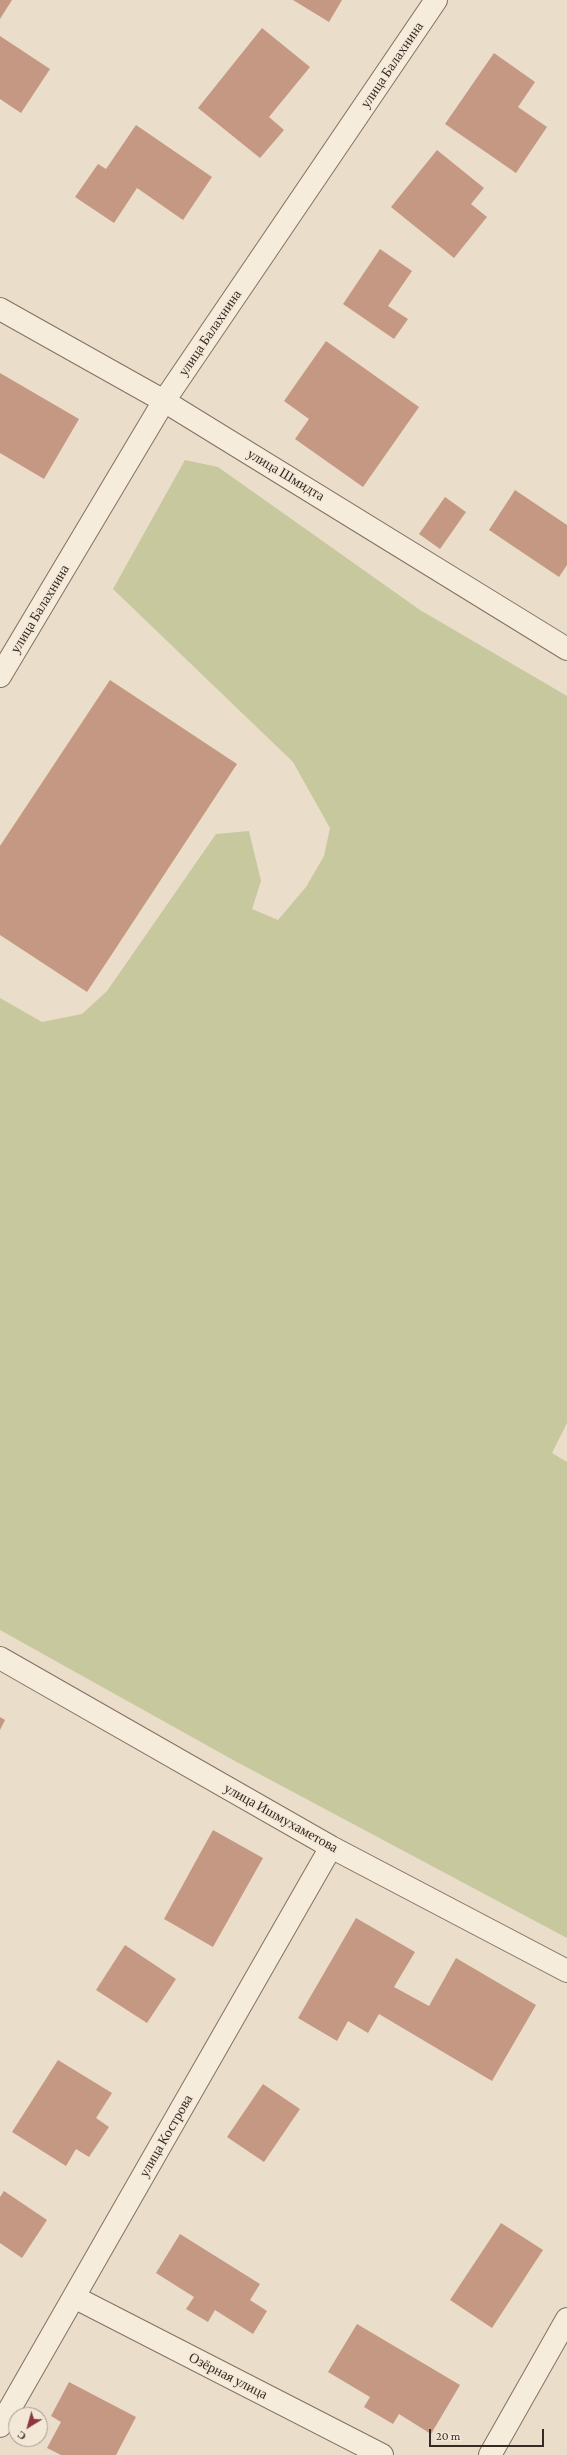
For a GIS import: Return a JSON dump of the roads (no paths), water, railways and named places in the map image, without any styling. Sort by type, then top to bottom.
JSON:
[{"type":"street","name":"улица Балахнина","points":[[0,676],[164,401],[436,0]]},
{"type":"street","name":"улица Шмидта","points":[[0,309],[164,401],[567,647]]},
{"type":"street","name":"улица Ишмухаметова","points":[[0,1658],[331,1847],[567,1971]]},
{"type":"street","name":"улица Кострова","points":[[0,2426],[331,1847]]},
{"type":"street","name":"Озёрная улица","points":[[74,2296],[382,2455]]},
{"type":"street","points":[[490,2455],[567,2319]]}]
